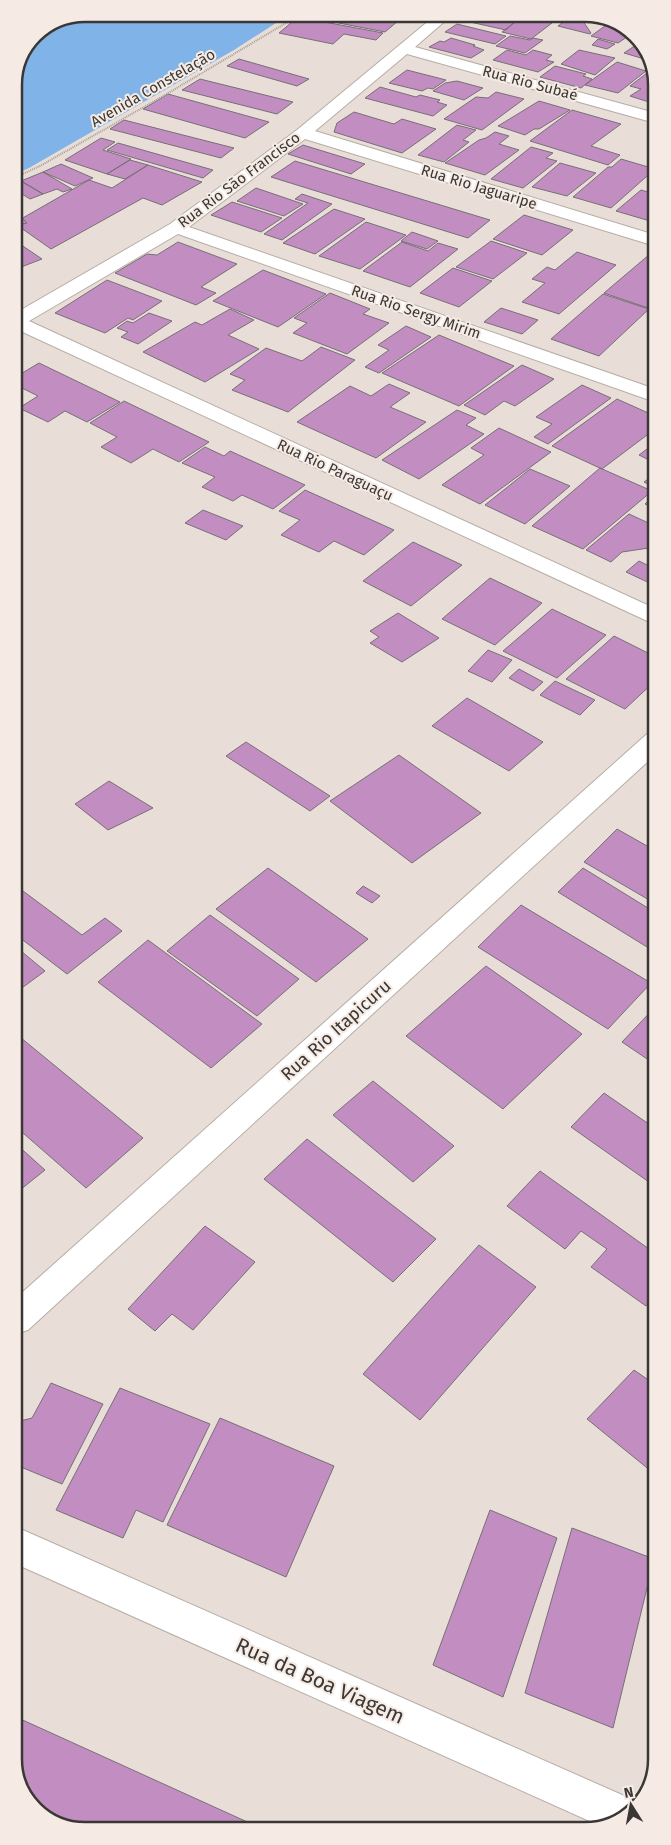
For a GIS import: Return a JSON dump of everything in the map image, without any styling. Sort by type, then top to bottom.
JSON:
[{"type":"street","name":"Rua Rio São Francisco","points":[[23,316],[176,228],[303,132],[436,23]]},
{"type":"street","name":"Rua Rio Subaé","points":[[405,48],[648,116]]},
{"type":"street","name":"Rua Rio Jaguaripe","points":[[303,132],[648,238]]},
{"type":"street","name":"Rua Rio Sergy Mirim","points":[[176,228],[648,394]]},
{"type":"street","name":"Rua Rio Paraguaçu","points":[[23,325],[648,614]]},
{"type":"street","name":"Rua Rio Itapicuru","points":[[22,1313],[648,747]]},
{"type":"street","name":"Rua da Boa Viagem","points":[[22,1549],[618,1814]]},
{"type":"path","name":"Avenida Constelação","points":[[23,174],[165,95],[287,22]]},
{"type":"water","points":[[85,22],[277,22],[234,50],[23,171],[23,81],[25,69],[35,47],[54,31],[65,26]]},
{"type":"building","points":[[292,22],[327,22],[383,33],[376,40],[344,34],[333,44],[279,33]]},
{"type":"building","points":[[336,22],[396,23],[385,32]]},
{"type":"building","points":[[473,23],[514,23],[506,30]]},
{"type":"building","points":[[514,23],[552,23],[531,39],[502,32]]},
{"type":"building","points":[[562,23],[584,23],[591,33],[590,34],[558,26]]},
{"type":"building","points":[[457,24],[506,36],[495,44],[445,32]]},
{"type":"building","points":[[605,26],[626,37],[618,43],[591,36]]},
{"type":"building","points":[[510,36],[530,40],[533,38],[543,40],[525,53],[496,46]]},
{"type":"building","points":[[451,38],[475,45],[473,46],[484,50],[471,58],[429,47]]},
{"type":"building","points":[[598,39],[615,44],[607,49],[592,45]]},
{"type":"building","points":[[635,46],[642,58],[624,53]]},
{"type":"building","points":[[507,50],[526,55],[533,50],[552,55],[546,60],[554,62],[538,72],[493,60]]},
{"type":"building","points":[[579,50],[615,58],[595,75],[561,64]]},
{"type":"building","points":[[239,59],[309,79],[297,86],[227,66]]},
{"type":"building","points":[[617,62],[646,71],[618,93],[585,85]]},
{"type":"building","points":[[555,66],[586,74],[583,76],[592,79],[581,88],[540,77]]},
{"type":"building","points":[[407,70],[446,80],[433,89],[428,88],[422,91],[389,83]]},
{"type":"building","points":[[647,73],[648,102],[630,96],[641,89],[630,86]]},
{"type":"building","points":[[200,79],[293,102],[277,114],[182,90]]},
{"type":"building","points":[[457,81],[483,88],[464,100],[433,91],[445,83]]},
{"type":"building","points":[[380,87],[416,97],[420,95],[440,100],[437,102],[447,105],[433,116],[365,98]]},
{"type":"building","points":[[496,92],[524,99],[482,130],[444,119],[476,97],[488,98]]},
{"type":"building","points":[[168,94],[269,122],[245,138],[143,109]]},
{"type":"building","points":[[539,101],[570,110],[539,129],[534,129],[525,135],[498,126]]},
{"type":"building","points":[[572,110],[621,124],[591,146],[620,155],[608,165],[530,141]]},
{"type":"building","points":[[354,112],[394,124],[402,119],[436,129],[402,153],[334,132],[337,123]]},
{"type":"building","points":[[124,120],[234,148],[221,158],[110,129]]},
{"type":"building","points":[[457,125],[476,130],[463,140],[469,142],[444,162],[418,155]]},
{"type":"building","points":[[495,132],[509,136],[499,144],[519,150],[485,175],[445,163],[479,140]]},
{"type":"building","points":[[101,138],[115,142],[103,150],[131,159],[107,174],[65,160]]},
{"type":"building","points":[[118,143],[213,170],[203,178],[107,150]]},
{"type":"building","points":[[303,145],[365,164],[351,174],[288,154]]},
{"type":"building","points":[[531,147],[553,153],[546,158],[557,161],[523,188],[491,179]]},
{"type":"building","points":[[621,159],[648,167],[648,175],[611,208],[573,197],[608,167],[612,167]]},
{"type":"building","points":[[130,160],[148,165],[125,179],[107,174]]},
{"type":"building","points":[[295,161],[490,220],[468,238],[271,177]]},
{"type":"building","points":[[560,163],[596,173],[567,196],[532,187]]},
{"type":"building","points":[[61,164],[93,178],[75,186],[43,172]]},
{"type":"building","points":[[148,165],[202,182],[162,205],[143,198],[51,249],[23,229],[23,218],[89,180],[112,188]]},
{"type":"building","points":[[43,172],[72,189],[63,192],[57,189],[43,194],[23,182],[23,180]]},
{"type":"building","points":[[23,182],[43,194],[30,199],[23,195]]},
{"type":"building","points":[[256,188],[303,204],[284,216],[237,201]]},
{"type":"building","points":[[641,190],[648,192],[648,220],[616,211]]},
{"type":"building","points":[[302,194],[332,204],[282,240],[264,234],[308,203],[295,199]]},
{"type":"building","points":[[232,202],[282,218],[261,232],[211,215]]},
{"type":"building","points":[[334,209],[365,219],[315,254],[283,243]]},
{"type":"building","points":[[524,215],[573,230],[542,255],[493,239]]},
{"type":"building","points":[[366,222],[406,235],[360,269],[319,256]]},
{"type":"building","points":[[412,232],[438,241],[427,249],[401,241]]},
{"type":"building","points":[[491,241],[527,253],[493,279],[456,267]]},
{"type":"building","points":[[178,242],[237,264],[201,287],[216,293],[196,305],[115,273],[147,254],[157,255]]},
{"type":"building","points":[[402,242],[428,251],[438,243],[458,249],[410,287],[363,271]]},
{"type":"building","points":[[23,246],[42,259],[23,266]]},
{"type":"building","points":[[577,252],[616,265],[559,314],[522,302],[545,283],[532,279],[547,267],[555,270]]},
{"type":"building","points":[[648,256],[648,308],[604,293]]},
{"type":"building","points":[[453,268],[492,281],[459,307],[420,293]]},
{"type":"building","points":[[263,270],[326,294],[278,327],[213,301]]},
{"type":"building","points":[[107,280],[162,301],[133,320],[128,318],[105,333],[55,313]]},
{"type":"building","points":[[330,293],[370,309],[363,314],[389,323],[347,354],[293,333],[307,323],[294,318]]},
{"type":"building","points":[[603,294],[648,309],[599,356],[551,339]]},
{"type":"building","points":[[501,308],[538,320],[522,334],[484,322]]},
{"type":"building","points":[[230,309],[254,320],[228,335],[259,349],[205,382],[143,352],[195,322],[202,325]]},
{"type":"building","points":[[149,313],[172,321],[138,344],[121,337],[128,332],[117,328],[127,321],[133,323]]},
{"type":"building","points":[[406,326],[431,337],[379,373],[365,367],[389,350],[378,345]]},
{"type":"building","points":[[439,335],[514,366],[459,406],[382,373]]},
{"type":"building","points":[[321,347],[355,360],[288,412],[232,390],[245,380],[230,374],[266,348],[302,361]]},
{"type":"building","points":[[39,363],[120,402],[87,422],[65,411],[48,422],[23,410],[23,406],[38,396],[23,388],[23,373]]},
{"type":"building","points":[[522,365],[554,379],[515,406],[504,401],[485,415],[464,405]]},
{"type":"building","points":[[389,384],[410,393],[390,407],[426,422],[376,458],[297,422],[350,386],[371,396]]},
{"type":"building","points":[[582,385],[611,398],[548,444],[534,437],[552,424],[536,417]]},
{"type":"building","points":[[617,399],[648,413],[648,434],[602,469],[552,446]]},
{"type":"building","points":[[124,401],[209,442],[179,462],[153,449],[131,463],[101,447],[117,437],[90,423]]},
{"type":"building","points":[[457,410],[476,418],[466,425],[484,434],[419,479],[382,460]]},
{"type":"building","points":[[499,428],[551,452],[480,504],[442,485],[484,455],[471,448]]},
{"type":"building","points":[[205,447],[224,456],[230,451],[305,485],[273,509],[242,495],[233,501],[202,487],[215,477],[182,463]]},
{"type":"building","points":[[648,448],[648,460],[639,455]]},
{"type":"building","points":[[600,468],[648,489],[648,494],[583,549],[532,526]]},
{"type":"building","points":[[530,469],[570,486],[525,524],[485,505]]},
{"type":"building","points":[[305,490],[394,530],[364,555],[334,541],[319,552],[281,535],[300,520],[279,511]]},
{"type":"building","points":[[203,510],[243,526],[226,540],[185,523]]},
{"type":"building","points":[[629,514],[648,523],[648,548],[622,552],[611,562],[586,550]]},
{"type":"building","points":[[413,542],[462,565],[411,606],[363,581]]},
{"type":"building","points":[[639,561],[648,566],[648,582],[626,572]]},
{"type":"building","points":[[490,578],[542,603],[495,645],[442,619]]},
{"type":"building","points":[[552,609],[606,635],[557,678],[503,651]]},
{"type":"building","points":[[398,613],[439,638],[402,662],[370,643],[379,637],[370,631]]},
{"type":"building","points":[[614,636],[648,653],[648,687],[625,709],[566,679]]},
{"type":"building","points":[[488,650],[512,660],[492,682],[468,671]]},
{"type":"building","points":[[519,669],[543,682],[533,691],[509,678]]},
{"type":"building","points":[[555,681],[595,700],[580,715],[540,695]]},
{"type":"building","points":[[467,698],[543,742],[509,771],[432,726]]},
{"type":"building","points":[[246,742],[330,796],[310,811],[226,756]]},
{"type":"building","points":[[399,755],[481,813],[412,863],[330,801]]},
{"type":"building","points":[[109,781],[153,808],[108,830],[75,804]]},
{"type":"building","points":[[617,829],[648,846],[648,899],[584,862]]},
{"type":"building","points":[[268,868],[368,939],[316,982],[216,909]]},
{"type":"building","points":[[583,868],[648,908],[648,946],[647,947],[558,892]]},
{"type":"building","points":[[363,886],[380,896],[372,903],[356,893]]},
{"type":"building","points":[[23,891],[82,935],[105,918],[122,931],[67,974],[22,940]]},
{"type":"building","points":[[521,905],[648,981],[648,986],[608,1029],[478,947]]},
{"type":"building","points":[[210,915],[299,979],[257,1016],[167,951]]},
{"type":"building","points":[[148,940],[262,1024],[211,1068],[98,982]]},
{"type":"building","points":[[22,952],[45,971],[22,988]]},
{"type":"building","points":[[486,966],[582,1034],[503,1109],[406,1036]]},
{"type":"building","points":[[648,1014],[648,1060],[622,1042]]},
{"type":"building","points":[[22,1039],[143,1138],[86,1188],[22,1132]]},
{"type":"building","points":[[373,1081],[454,1146],[413,1182],[333,1115]]},
{"type":"building","points":[[604,1093],[648,1123],[648,1181],[571,1127]]},
{"type":"building","points":[[307,1139],[436,1239],[393,1282],[264,1179]]},
{"type":"building","points":[[22,1150],[45,1170],[22,1188]]},
{"type":"building","points":[[540,1171],[648,1248],[648,1303],[646,1306],[591,1267],[607,1249],[581,1231],[565,1249],[507,1206]]},
{"type":"building","points":[[205,1226],[255,1262],[193,1330],[172,1314],[155,1331],[128,1309]]},
{"type":"building","points":[[479,1245],[536,1287],[420,1420],[363,1374]]},
{"type":"building","points":[[634,1370],[648,1380],[648,1469],[587,1419]]},
{"type":"building","points":[[51,1383],[103,1404],[62,1484],[22,1468],[22,1420],[32,1418]]},
{"type":"building","points":[[120,1388],[210,1424],[163,1522],[136,1510],[123,1538],[56,1510]]},
{"type":"building","points":[[220,1418],[334,1466],[286,1577],[167,1525]]},
{"type":"building","points":[[490,1510],[557,1538],[503,1697],[433,1665]]},
{"type":"building","points":[[572,1528],[648,1557],[648,1584],[613,1728],[525,1693]]},
{"type":"building","points":[[22,1720],[247,1822],[81,1822],[57,1816],[41,1804],[27,1784],[22,1760]]}]
